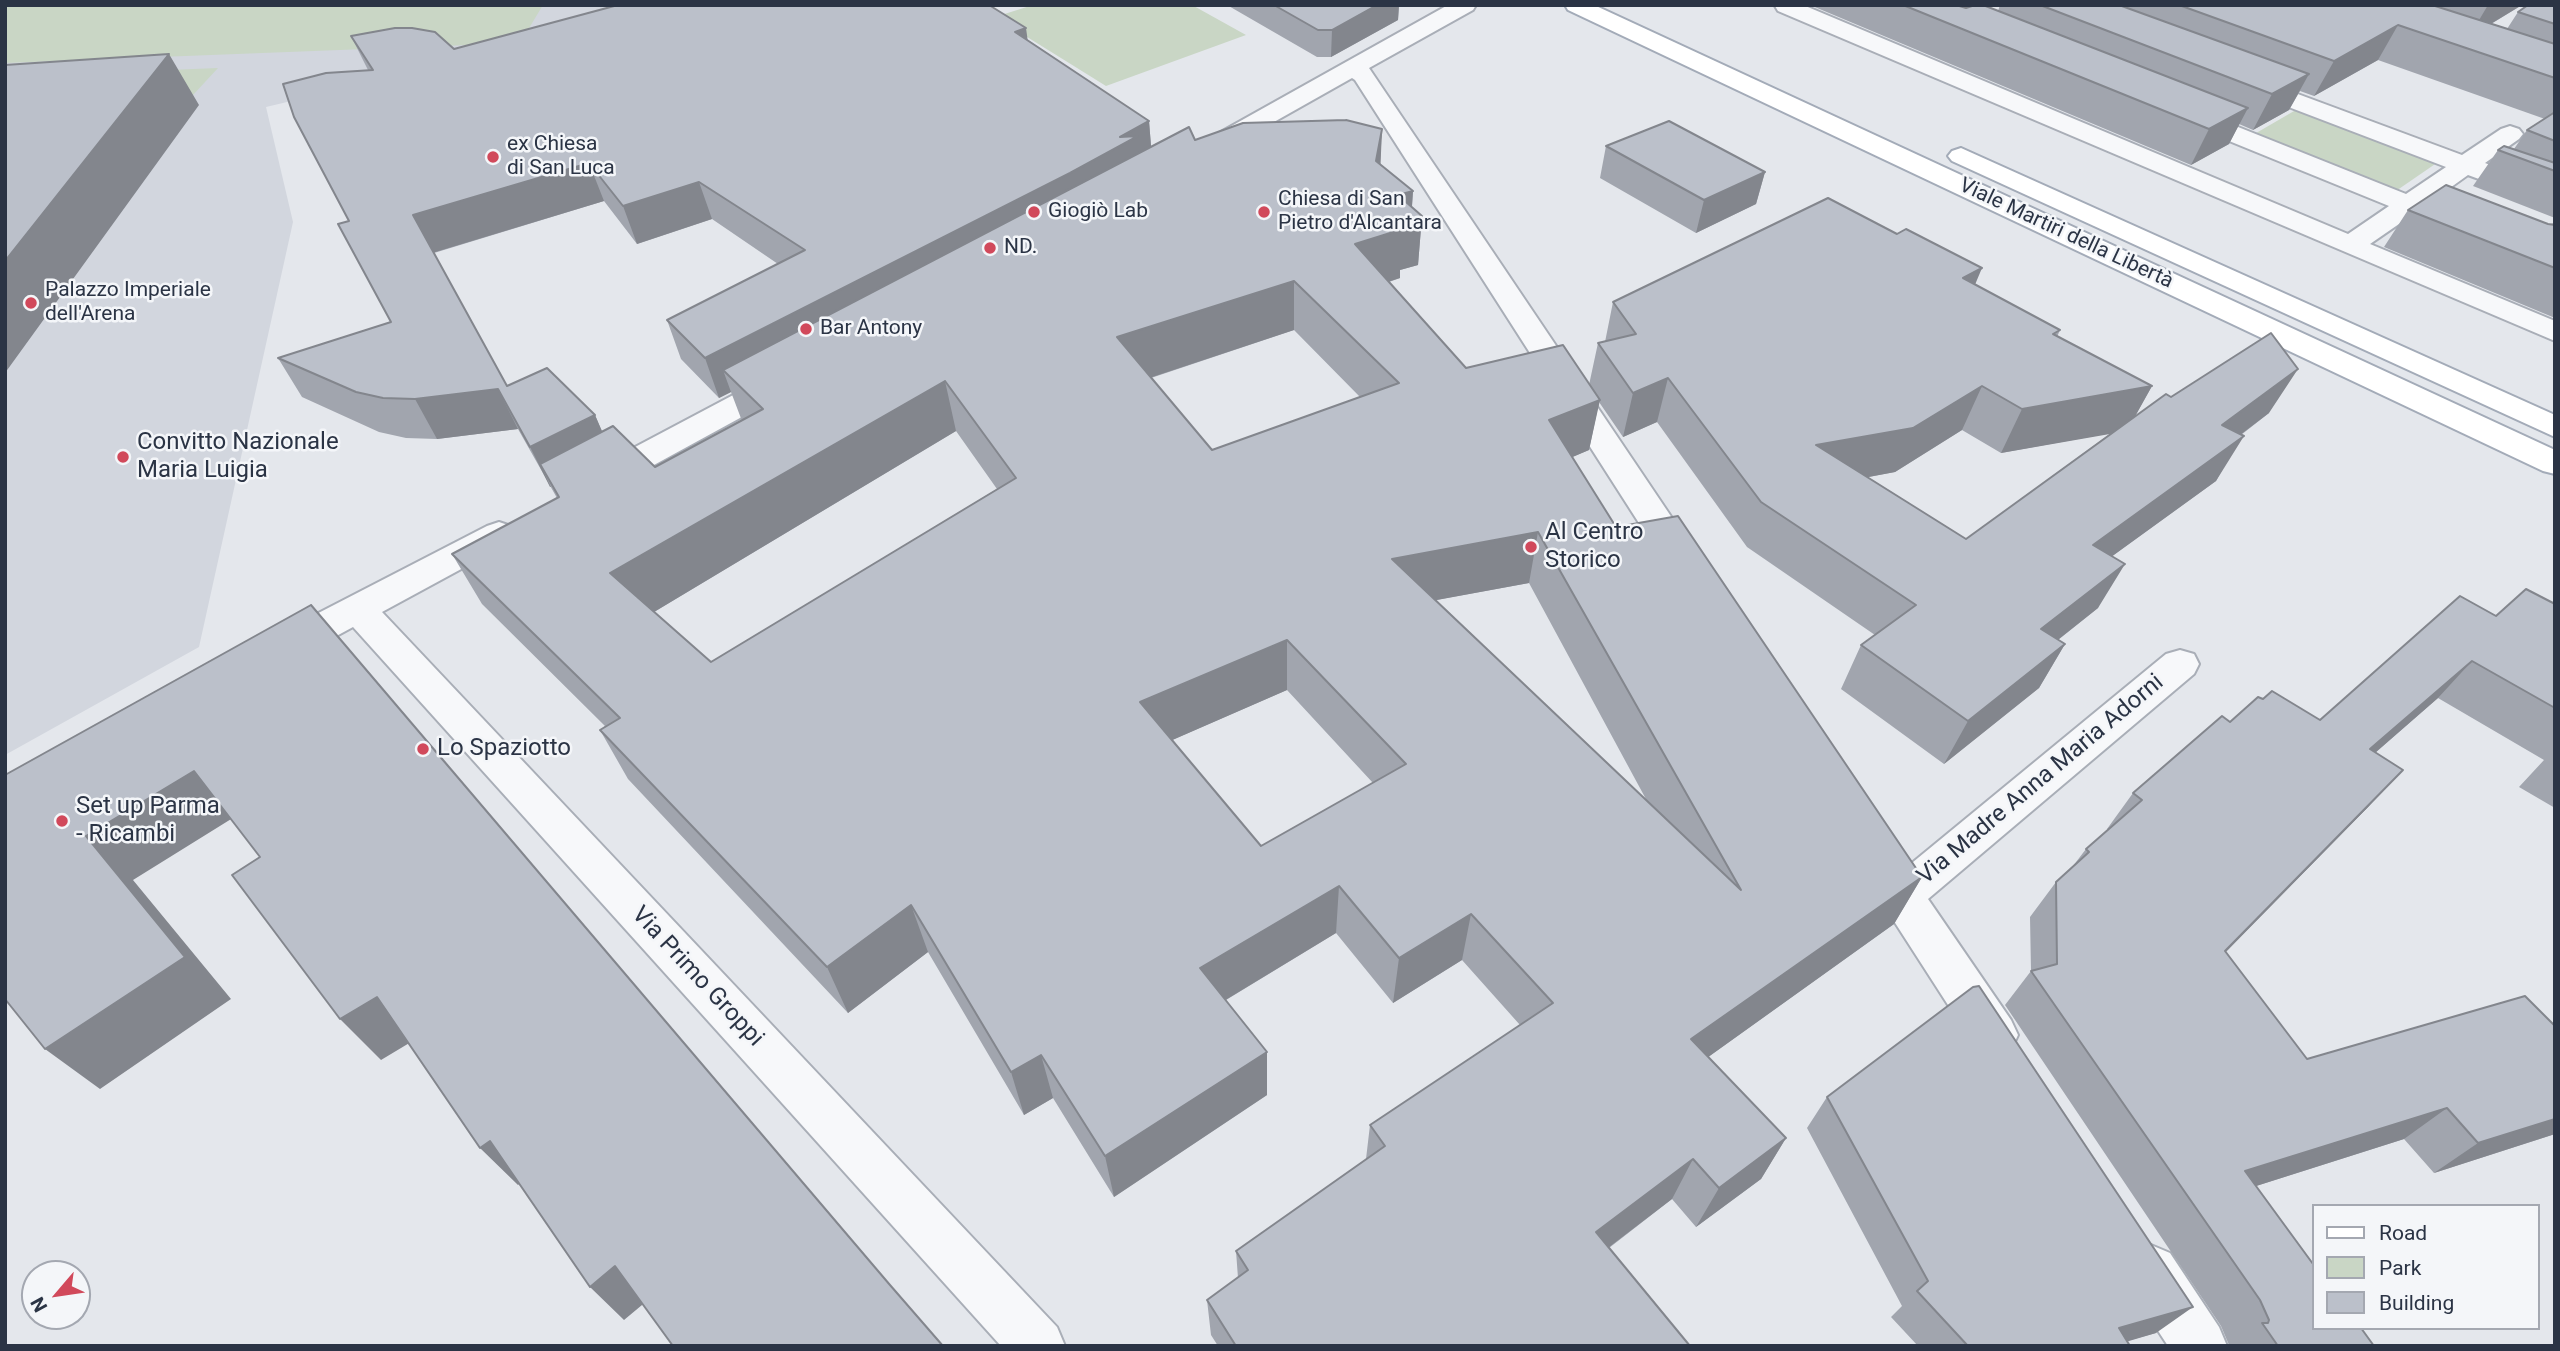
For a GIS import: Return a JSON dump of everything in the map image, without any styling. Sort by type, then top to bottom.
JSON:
[{"type":"main road","name":"Viale Martiri della Libertà","points":[[1576,5],[2555,463]]},
{"type":"main road","points":[[1631,5],[1872,115]]},
{"type":"main road","name":"Viale Martiri della Libertà","points":[[1935,144],[2555,426]]},
{"type":"street","points":[[1187,162],[1465,5]]},
{"type":"street","points":[[1786,6],[2555,332]]},
{"type":"street","points":[[1904,55],[1929,44]]},
{"type":"street","points":[[1352,68],[1364,75],[1700,588]]},
{"type":"street","points":[[2226,75],[2555,199]]},
{"type":"street","points":[[2169,168],[2289,99]]},
{"type":"street","points":[[2167,107],[2530,253],[2555,232],[2529,220]]},
{"type":"street","points":[[2350,245],[2510,134]]},
{"type":"street","points":[[2437,184],[2463,194]]},
{"type":"street","points":[[575,494],[806,369]]},
{"type":"street","points":[[253,664],[526,519]]},
{"type":"street","name":"Via Primo Groppi","points":[[357,608],[1038,1346]]},
{"type":"street","name":"Via Madre Anna Maria Adorni","points":[[1899,891],[1917,884],[2180,664]]},
{"type":"street","name":"Via Madre Anna Maria Adorni","points":[[1860,833],[2014,1066]]},
{"type":"street","points":[[2130,1241],[2200,1346]]},
{"type":"shaded area","name":"Convitto Nazionale Maria Luigia","points":[[5,5],[755,5],[367,83],[266,107],[293,222],[199,647],[5,755]]},
{"type":"green space","points":[[5,5],[543,5],[520,43],[5,63]]},
{"type":"green space","points":[[1033,5],[1192,5],[1246,35],[1106,86],[995,17]]},
{"type":"green space","points":[[218,68],[193,95],[94,73]]},
{"type":"green space","points":[[2301,107],[2441,160],[2393,193],[2251,136]]},
{"type":"building","points":[[618,5],[989,5],[1026,28],[1015,32],[1149,121],[1120,137],[1138,136],[1070,173],[705,358],[667,320],[805,250],[699,182],[623,206],[589,163],[413,215],[507,386],[547,368],[595,415],[530,447],[498,389],[415,399],[383,398],[356,392],[278,358],[391,322],[338,224],[349,221],[294,117],[283,84],[326,73],[373,70],[351,36],[395,28],[412,28],[435,32],[454,49]]},
{"type":"building","points":[[1274,5],[1377,5],[1332,30],[1318,30]]},
{"type":"building","points":[[1903,5],[1956,5],[1966,8],[1983,5],[2248,108],[2209,129]]},
{"type":"building","points":[[2040,5],[2119,5],[2309,74],[2272,94]]},
{"type":"building","points":[[2179,5],[2432,5],[2555,44],[2555,78],[2398,25],[2334,61]]},
{"type":"building","points":[[2528,5],[2555,5],[2555,24],[2518,12]]},
{"type":"building","points":[[169,54],[5,261],[5,65]]},
{"type":"building","points":[[2555,112],[2555,141],[2527,130]]},
{"type":"building","points":[[1346,120],[1382,129],[1376,161],[1413,191],[1398,195],[1422,216],[1396,223],[1403,229],[1355,244],[1466,368],[1563,345],[1600,400],[1549,420],[1616,527],[1678,516],[1922,877],[1691,1039],[1786,1138],[1719,1188],[1693,1159],[1596,1232],[1690,1346],[1236,1346],[1207,1300],[1248,1270],[1236,1251],[1385,1146],[1370,1125],[1553,1003],[1471,914],[1399,958],[1339,886],[1200,968],[1267,1052],[1105,1156],[1041,1055],[1011,1072],[911,905],[827,967],[600,730],[620,718],[452,554],[559,497],[540,464],[613,426],[655,467],[763,409],[723,370],[1189,127],[1195,140],[1243,123]],"holes":[[[1294,281],[1399,383],[1212,450],[1117,337]],[[945,381],[1016,478],[711,662],[610,573]],[[1538,532],[1741,890],[1392,559]],[[1287,640],[1406,764],[1261,846],[1140,702]]]},
{"type":"building","points":[[1669,121],[1765,172],[1704,200],[1606,146]]},
{"type":"building","points":[[2504,146],[2555,163],[2555,171],[2498,150]]},
{"type":"building","points":[[2446,185],[2555,225],[2555,268],[2408,210]]},
{"type":"building","points":[[1828,198],[1897,234],[1906,229],[1982,268],[1963,278],[2060,330],[2053,334],[2152,386],[2022,409],[1982,386],[1913,428],[1816,445],[1966,539],[2166,394],[2171,397],[2271,333],[2298,369],[2222,425],[2244,436],[2093,545],[2125,564],[2041,629],[2065,644],[1968,721],[1861,645],[1916,605],[1761,502],[1668,378],[1633,393],[1598,343],[1636,334],[1613,302]]},
{"type":"building","points":[[2526,589],[2555,604],[2555,708],[2472,661],[2370,749],[2403,770],[2225,951],[2307,1059],[2525,996],[2555,1026],[2555,1119],[2478,1143],[2447,1108],[2245,1171],[2312,1263],[2312,1330],[2362,1330],[2374,1346],[2278,1346],[2262,1323],[2268,1323],[2269,1320],[2260,1300],[2031,971],[2057,964],[2056,882],[2089,852],[2086,849],[2142,800],[2133,793],[2222,716],[2230,722],[2258,697],[2263,699],[2272,691],[2320,720],[2460,596],[2496,616]]},
{"type":"building","points":[[311,605],[943,1346],[673,1346],[615,1266],[590,1287],[490,1141],[480,1148],[377,997],[340,1019],[232,875],[260,857],[194,771],[86,836],[185,957],[45,1049],[5,999],[5,775]]},
{"type":"building","points":[[1979,986],[2193,1307],[2119,1328],[2130,1346],[1968,1346],[1917,1291],[1928,1281],[1827,1097],[1973,987]]},
{"type":"place","name":"ex Chiesa di San Luca","points":[[493,157]]},
{"type":"place","name":"Giogiò Lab","points":[[1034,212]]},
{"type":"place","name":"Chiesa di San Pietro d'Alcantara","points":[[1264,212]]},
{"type":"place","name":"ND.","points":[[990,248]]},
{"type":"place","name":"Palazzo Imperiale dell'Arena","points":[[31,303]]},
{"type":"place","name":"Bar Antony","points":[[806,329]]},
{"type":"place","name":"Convitto Nazionale Maria Luigia","points":[[123,457]]},
{"type":"place","name":"Al Centro Storico","points":[[1531,547]]},
{"type":"place","name":"Lo Spaziotto","points":[[423,749]]},
{"type":"place","name":"Set up Parma - Ricambi","points":[[62,821]]}]
